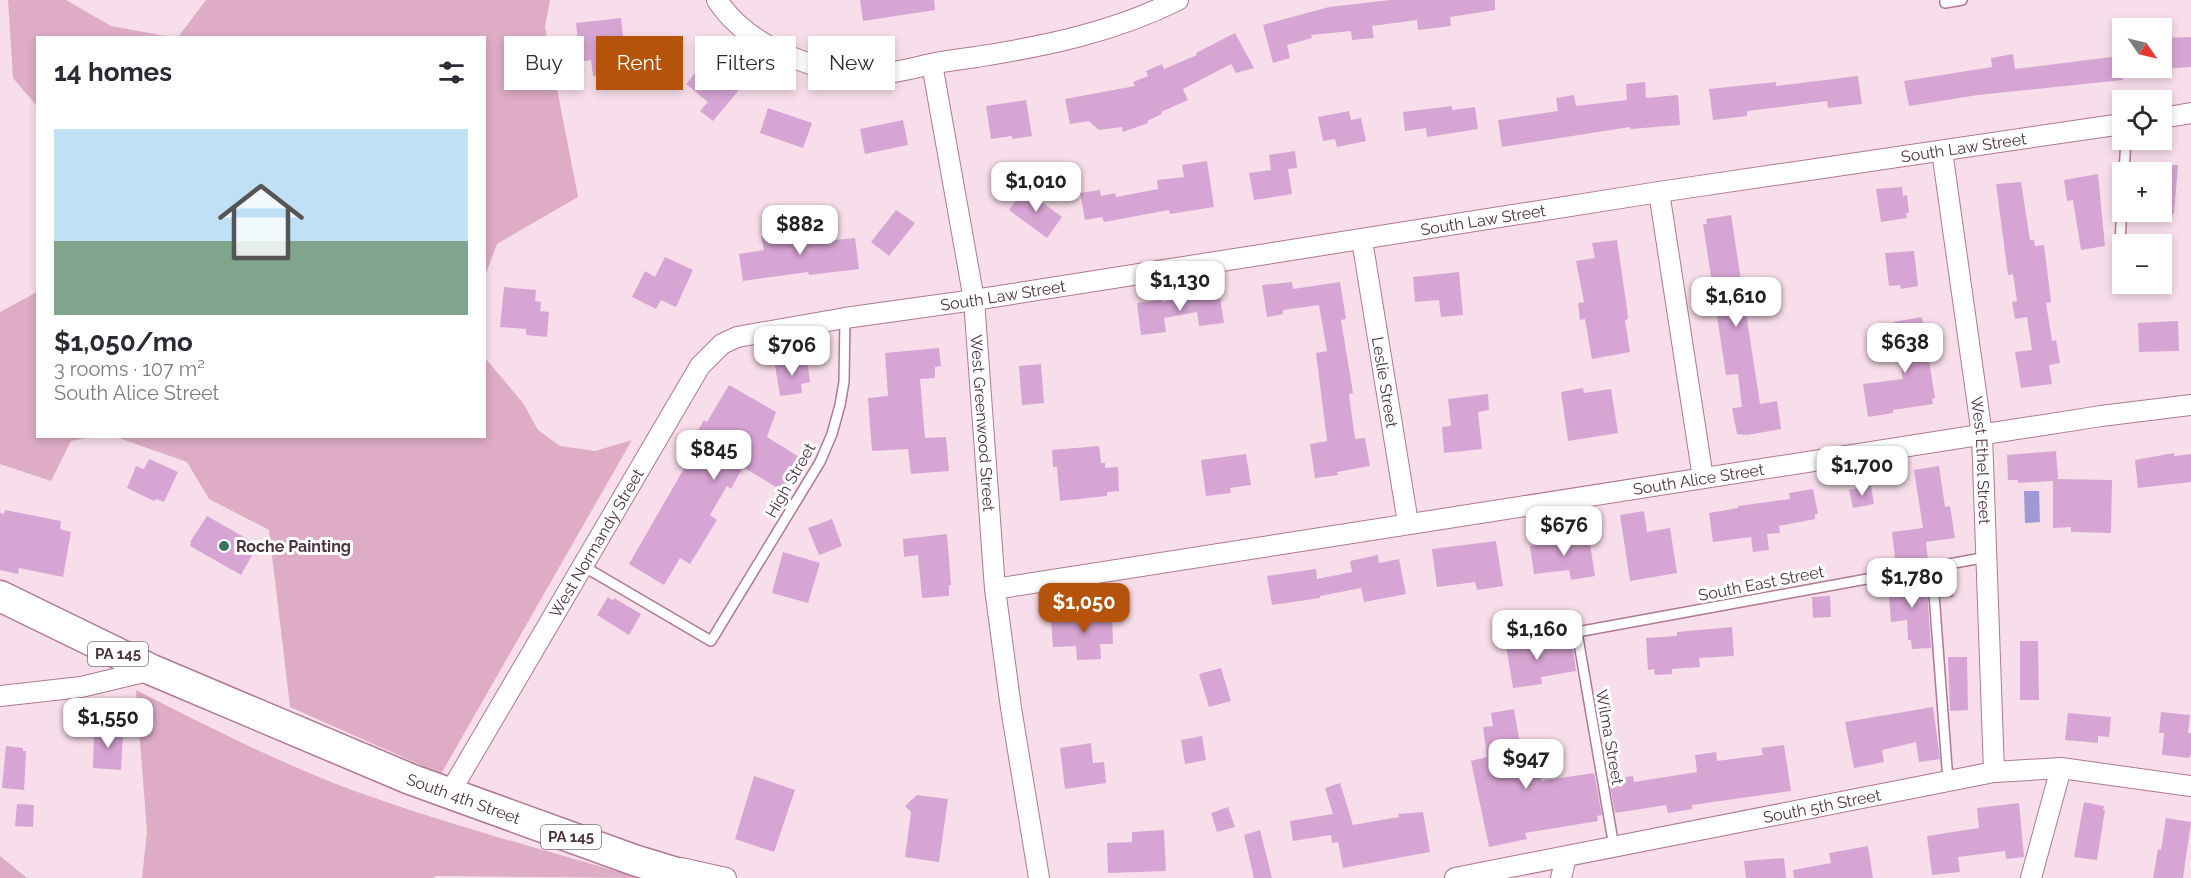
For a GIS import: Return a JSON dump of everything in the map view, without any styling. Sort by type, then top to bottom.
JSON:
[{"type":"main road","name":"PA 145","points":[[0,596],[152,670]]},
{"type":"main road","name":"South 4th Street","points":[[152,670],[449,794],[634,860],[693,878]]},
{"type":"street","points":[[717,0],[735,21],[760,41],[791,57],[823,68],[878,74],[1059,43],[1112,27],[1178,0]]},
{"type":"street","name":"West Greenwood Street","points":[[932,64],[974,300],[995,589],[1011,708],[1039,878]]},
{"type":"street","points":[[2172,116],[2191,113]]},
{"type":"street","name":"South Law Street","points":[[845,318],[1362,240],[1659,192],[2112,126]]},
{"type":"street","name":"West Ethel Street","points":[[1942,151],[1982,435],[1994,772]]},
{"type":"street","points":[[1659,192],[1703,478]]},
{"type":"street","name":"Leslie Street","points":[[1362,240],[1408,523]]},
{"type":"street","name":"West Normandy Street","points":[[449,794],[700,366],[722,344],[737,337],[845,318]]},
{"type":"street","name":"South Alice Street","points":[[995,589],[2101,416],[2191,405]]},
{"type":"street","points":[[0,696],[81,687],[152,670]]},
{"type":"street","points":[[2031,878],[2061,768]]},
{"type":"street","name":"South 5th Street","points":[[1455,878],[1994,772],[2061,768],[2191,786]]},
{"type":"street","points":[[1561,878],[1566,857]]},
{"type":"street","points":[[634,860],[726,878]]},
{"type":"lane","points":[[1945,1],[1962,0]]},
{"type":"lane","name":"High Street","points":[[583,566],[711,641],[820,462],[832,434],[844,382],[845,318]]},
{"type":"lane","name":"South East Street","points":[[1577,632],[1987,557]]},
{"type":"lane","points":[[1932,567],[1948,781]]},
{"type":"lane","name":"Wilma Street","points":[[1577,632],[1614,847]]},
{"type":"shaded area","points":[[8,0],[66,0],[111,26],[166,36],[36,36],[36,105],[13,78]]},
{"type":"shaded area","points":[[206,0],[550,0],[545,27],[547,36],[504,36],[504,90],[557,90],[578,197],[497,244],[486,273],[486,36],[179,36]]},
{"type":"shaded area","points":[[36,293],[36,438],[86,438],[71,441],[51,481],[0,464],[0,312]]},
{"type":"shaded area","points":[[486,359],[523,403],[538,430],[560,446],[595,451],[632,440],[441,774],[290,707],[269,530],[209,499],[187,462],[119,438],[486,438]]},
{"type":"shaded area","points":[[2024,491],[2039,491],[2040,522],[2025,523]]},
{"type":"shaded area","points":[[136,690],[281,761],[368,796],[640,878],[436,876],[433,878],[142,878],[147,831]]},
{"type":"shaded area","points":[[0,856],[27,878],[0,878]]},
{"type":"building","points":[[860,0],[934,0],[935,10],[863,21]]},
{"type":"building","points":[[1390,0],[1495,0],[1495,10],[1450,17],[1451,26],[1418,30],[1417,20],[1372,26],[1374,38],[1352,40],[1351,31],[1311,35],[1312,38],[1287,45],[1290,58],[1273,63],[1263,25],[1329,7]]},
{"type":"building","points":[[621,18],[623,36],[596,36],[596,76],[593,76],[591,60],[584,61],[584,36],[577,36],[576,23]]},
{"type":"building","points":[[1235,33],[1254,68],[1236,73],[1231,64],[1183,89],[1188,100],[1161,112],[1162,114],[1147,121],[1148,123],[1123,132],[1122,127],[1099,130],[1089,121],[1070,124],[1065,99],[1135,86],[1133,82],[1148,76],[1146,71],[1162,64],[1164,69],[1197,55],[1196,53]]},
{"type":"building","points":[[2191,37],[2191,67],[2172,68],[2172,38]]},
{"type":"building","points":[[2013,54],[2015,69],[2112,57],[2112,78],[2123,78],[2123,80],[1978,95],[1909,106],[1904,81],[1992,67],[1991,58]]},
{"type":"building","points":[[695,73],[695,90],[738,91],[713,121],[700,111],[708,102],[686,84]]},
{"type":"building","points":[[1858,76],[1862,104],[1828,108],[1827,101],[1747,111],[1747,116],[1713,120],[1709,89],[1776,82],[1776,86]]},
{"type":"building","points":[[1645,82],[1646,98],[1678,95],[1680,125],[1631,129],[1630,127],[1502,147],[1498,120],[1558,111],[1556,98],[1574,95],[1576,106],[1627,100],[1626,84]]},
{"type":"building","points":[[1026,100],[1032,136],[991,139],[986,106]]},
{"type":"building","points":[[1452,106],[1452,110],[1475,107],[1478,129],[1427,137],[1426,128],[1405,131],[1403,112]]},
{"type":"building","points":[[768,108],[812,123],[803,148],[760,133]]},
{"type":"building","points":[[1349,111],[1351,120],[1361,118],[1366,141],[1337,147],[1335,139],[1323,141],[1318,117]]},
{"type":"building","points":[[903,120],[908,145],[865,154],[860,129]]},
{"type":"building","points":[[1295,151],[1297,168],[1288,169],[1292,194],[1254,200],[1249,173],[1271,170],[1269,155]]},
{"type":"building","points":[[1207,161],[1214,207],[1170,214],[1169,210],[1104,222],[1102,217],[1085,220],[1080,193],[1100,190],[1101,196],[1115,193],[1116,197],[1158,189],[1157,180],[1184,177],[1182,165]]},
{"type":"building","points":[[2172,165],[2178,165],[2174,214],[2172,214]]},
{"type":"building","points":[[2098,174],[2105,246],[2081,250],[2073,200],[2067,201],[2064,180]]},
{"type":"building","points":[[2021,182],[2030,240],[2034,240],[2035,246],[2044,245],[2051,302],[2046,303],[2052,341],[2056,340],[2060,363],[2049,365],[2052,384],[2021,388],[2015,352],[2032,350],[2027,317],[2015,319],[2012,302],[2017,301],[2013,274],[2008,275],[1996,184]]},
{"type":"building","points":[[1902,187],[1903,196],[1907,195],[1909,213],[1906,213],[1907,218],[1881,222],[1876,189]]},
{"type":"building","points":[[1024,189],[1062,217],[1047,238],[1009,210]]},
{"type":"building","points":[[896,210],[915,223],[889,256],[871,242]]},
{"type":"building","points":[[1731,215],[1760,404],[1777,401],[1781,429],[1747,435],[1737,434],[1732,408],[1742,407],[1738,374],[1726,375],[1703,224],[1707,224],[1706,219]]},
{"type":"building","points":[[834,230],[835,240],[855,238],[859,269],[809,275],[808,272],[743,281],[739,254],[764,250],[761,237],[782,233],[782,236]]},
{"type":"building","points":[[1617,240],[1627,309],[1628,319],[1625,320],[1630,352],[1592,359],[1585,319],[1580,320],[1578,303],[1584,302],[1576,261],[1595,258],[1592,243]]},
{"type":"building","points":[[1914,251],[1918,286],[1901,289],[1900,285],[1889,286],[1885,253]]},
{"type":"building","points":[[665,257],[693,270],[676,307],[661,300],[656,309],[632,297],[645,271],[655,277]]},
{"type":"building","points":[[1459,272],[1463,315],[1441,317],[1439,300],[1415,302],[1413,277]]},
{"type":"building","points":[[1292,282],[1293,289],[1340,282],[1346,319],[1341,320],[1353,393],[1349,394],[1355,439],[1365,438],[1370,466],[1337,472],[1338,475],[1315,478],[1310,444],[1327,441],[1316,353],[1327,351],[1319,305],[1283,310],[1283,314],[1267,317],[1262,285]]},
{"type":"building","points":[[504,287],[536,290],[535,301],[541,302],[540,311],[549,312],[547,337],[526,335],[526,329],[500,327]]},
{"type":"building","points":[[1219,291],[1224,323],[1199,326],[1197,312],[1164,318],[1166,332],[1141,335],[1137,303],[1162,300],[1162,302]]},
{"type":"building","points":[[1922,317],[1935,398],[1932,399],[1933,404],[1893,410],[1893,413],[1868,417],[1863,384],[1903,379],[1893,322]]},
{"type":"building","points":[[2178,321],[2179,351],[2139,352],[2138,323]]},
{"type":"building","points":[[939,348],[941,366],[935,367],[935,378],[920,379],[925,438],[946,437],[949,471],[911,474],[908,449],[872,451],[868,398],[888,396],[885,353]]},
{"type":"building","points":[[807,360],[810,382],[801,384],[802,393],[780,396],[775,365]]},
{"type":"building","points":[[1041,364],[1044,403],[1022,405],[1019,366]]},
{"type":"building","points":[[729,385],[776,412],[767,437],[804,460],[784,492],[743,467],[731,489],[727,486],[710,515],[717,520],[690,564],[680,558],[664,585],[629,564],[701,439],[695,436],[704,420],[707,422]]},
{"type":"building","points":[[1583,388],[1584,393],[1611,389],[1618,433],[1568,441],[1561,392]]},
{"type":"building","points":[[1488,394],[1489,410],[1478,412],[1482,449],[1444,453],[1442,427],[1451,426],[1448,399]]},
{"type":"building","points":[[1099,446],[1101,463],[1105,463],[1105,468],[1118,467],[1119,491],[1107,492],[1107,496],[1060,501],[1057,467],[1053,467],[1052,450]]},
{"type":"building","points":[[2056,451],[2058,479],[2112,480],[2111,533],[2071,532],[2071,527],[2053,528],[2053,481],[2018,483],[2018,480],[2008,480],[2007,455]]},
{"type":"building","points":[[2174,453],[2174,456],[2191,454],[2191,482],[2138,488],[2135,460]]},
{"type":"building","points":[[1246,454],[1251,485],[1230,488],[1231,493],[1206,496],[1201,460]]},
{"type":"building","points":[[149,459],[178,472],[164,502],[156,499],[154,501],[127,488],[136,466],[144,469]]},
{"type":"building","points":[[1939,466],[1945,507],[1950,506],[1955,538],[1926,542],[1928,561],[1896,567],[1892,532],[1923,528],[1914,470]]},
{"type":"building","points":[[1871,486],[1874,504],[1853,508],[1849,490]]},
{"type":"building","points":[[1813,489],[1818,514],[1815,514],[1815,519],[1779,526],[1780,533],[1767,534],[1769,550],[1753,552],[1751,537],[1713,542],[1709,513],[1738,508],[1738,506],[1790,499],[1789,493]]},
{"type":"building","points":[[5,510],[61,521],[60,529],[71,532],[63,577],[19,568],[18,574],[0,570],[0,513],[4,514]]},
{"type":"building","points":[[1644,511],[1647,532],[1670,528],[1677,573],[1630,581],[1620,515]]},
{"type":"building","name":"Roche Painting","points":[[207,516],[258,545],[241,575],[190,546],[190,542]]},
{"type":"building","points":[[832,519],[842,546],[819,555],[808,528]]},
{"type":"building","points":[[947,534],[951,585],[949,585],[949,596],[922,598],[918,555],[904,557],[903,539]]},
{"type":"building","points":[[1566,536],[1566,541],[1589,537],[1595,576],[1571,580],[1569,570],[1534,574],[1530,546],[1541,544],[1540,540]]},
{"type":"building","points":[[1496,541],[1503,586],[1477,590],[1475,582],[1437,587],[1432,549]]},
{"type":"building","points":[[783,552],[820,563],[808,603],[772,593]]},
{"type":"building","points":[[1378,555],[1379,563],[1399,559],[1406,594],[1364,602],[1361,588],[1320,596],[1320,598],[1272,605],[1267,576],[1316,569],[1317,579],[1352,572],[1350,561]]},
{"type":"building","points":[[1926,575],[1931,648],[1912,649],[1911,640],[1908,640],[1907,620],[1891,622],[1888,583]]},
{"type":"building","points":[[1940,578],[1952,578],[1954,597],[1941,598]]},
{"type":"building","points":[[1830,596],[1831,617],[1813,618],[1812,597]]},
{"type":"building","points":[[608,597],[613,601],[614,598],[641,614],[629,635],[597,615]]},
{"type":"building","points":[[1112,614],[1113,644],[1100,644],[1101,659],[1077,660],[1076,646],[1053,647],[1051,619]]},
{"type":"building","points":[[1732,627],[1734,656],[1699,658],[1700,667],[1672,669],[1672,674],[1655,675],[1654,669],[1648,670],[1646,638],[1677,636],[1677,632]]},
{"type":"building","points":[[1523,634],[1526,647],[1536,645],[1536,649],[1572,642],[1576,671],[1541,677],[1542,684],[1513,688],[1505,639]]},
{"type":"building","points":[[2020,641],[2038,641],[2039,700],[2020,700]]},
{"type":"building","points":[[1948,657],[1967,657],[1968,710],[1950,711]]},
{"type":"building","points":[[1221,668],[1231,701],[1209,707],[1199,674]]},
{"type":"building","points":[[1933,707],[1940,759],[1919,762],[1916,742],[1882,750],[1884,762],[1854,768],[1845,722]]},
{"type":"building","points":[[1514,709],[1524,768],[1539,766],[1541,781],[1594,773],[1602,815],[1597,816],[1598,821],[1525,833],[1527,839],[1489,847],[1471,761],[1487,757],[1483,727],[1493,726],[1491,713]]},
{"type":"building","points":[[2161,712],[2190,715],[2188,733],[2191,733],[2191,754],[2189,758],[2162,755],[2164,733],[2159,733]]},
{"type":"building","points":[[2068,713],[2111,717],[2109,737],[2098,736],[2098,743],[2065,740]]},
{"type":"building","points":[[100,726],[118,727],[118,734],[123,734],[121,770],[93,768],[94,733],[100,734]]},
{"type":"building","points":[[1202,736],[1206,760],[1185,764],[1181,740]]},
{"type":"building","points":[[1091,743],[1093,763],[1104,762],[1106,783],[1065,789],[1060,748]]},
{"type":"building","points":[[1784,745],[1791,791],[1692,805],[1692,809],[1668,813],[1666,805],[1615,813],[1608,774],[1622,772],[1622,778],[1633,776],[1634,782],[1697,772],[1695,755],[1716,752],[1717,761],[1763,755],[1761,748]]},
{"type":"building","points":[[6,746],[23,748],[23,751],[26,751],[24,790],[2,788]]},
{"type":"building","points":[[754,776],[795,790],[774,852],[735,839]]},
{"type":"building","points":[[1340,783],[1353,825],[1399,817],[1398,814],[1423,812],[1430,852],[1343,868],[1338,842],[1332,843],[1331,835],[1293,841],[1290,821],[1333,814],[1325,788]]},
{"type":"building","points":[[917,795],[948,799],[939,862],[905,857],[911,812],[905,806]]},
{"type":"building","points":[[2084,802],[2104,806],[2103,810],[2105,810],[2097,860],[2074,857]]},
{"type":"building","points":[[2019,803],[2024,857],[2006,859],[2005,851],[1958,857],[1960,872],[1932,875],[1927,836],[1979,828],[1977,808]]},
{"type":"building","points":[[17,804],[34,805],[33,827],[15,826]]},
{"type":"building","points":[[1228,807],[1235,827],[1217,832],[1211,813]]},
{"type":"building","points":[[2166,818],[2191,822],[2183,878],[2153,878],[2158,849],[2161,850]]},
{"type":"building","points":[[1164,830],[1166,871],[1108,873],[1107,843],[1132,842],[1132,832]]},
{"type":"building","points":[[1260,830],[1272,878],[1254,878],[1244,835]]},
{"type":"building","points":[[1868,846],[1873,878],[1794,878],[1793,870],[1831,863],[1829,853]]},
{"type":"building","points":[[1784,858],[1786,878],[1746,878],[1744,861]]},
{"type":"place","name":"Roche Painting","points":[[224,546]]}]
